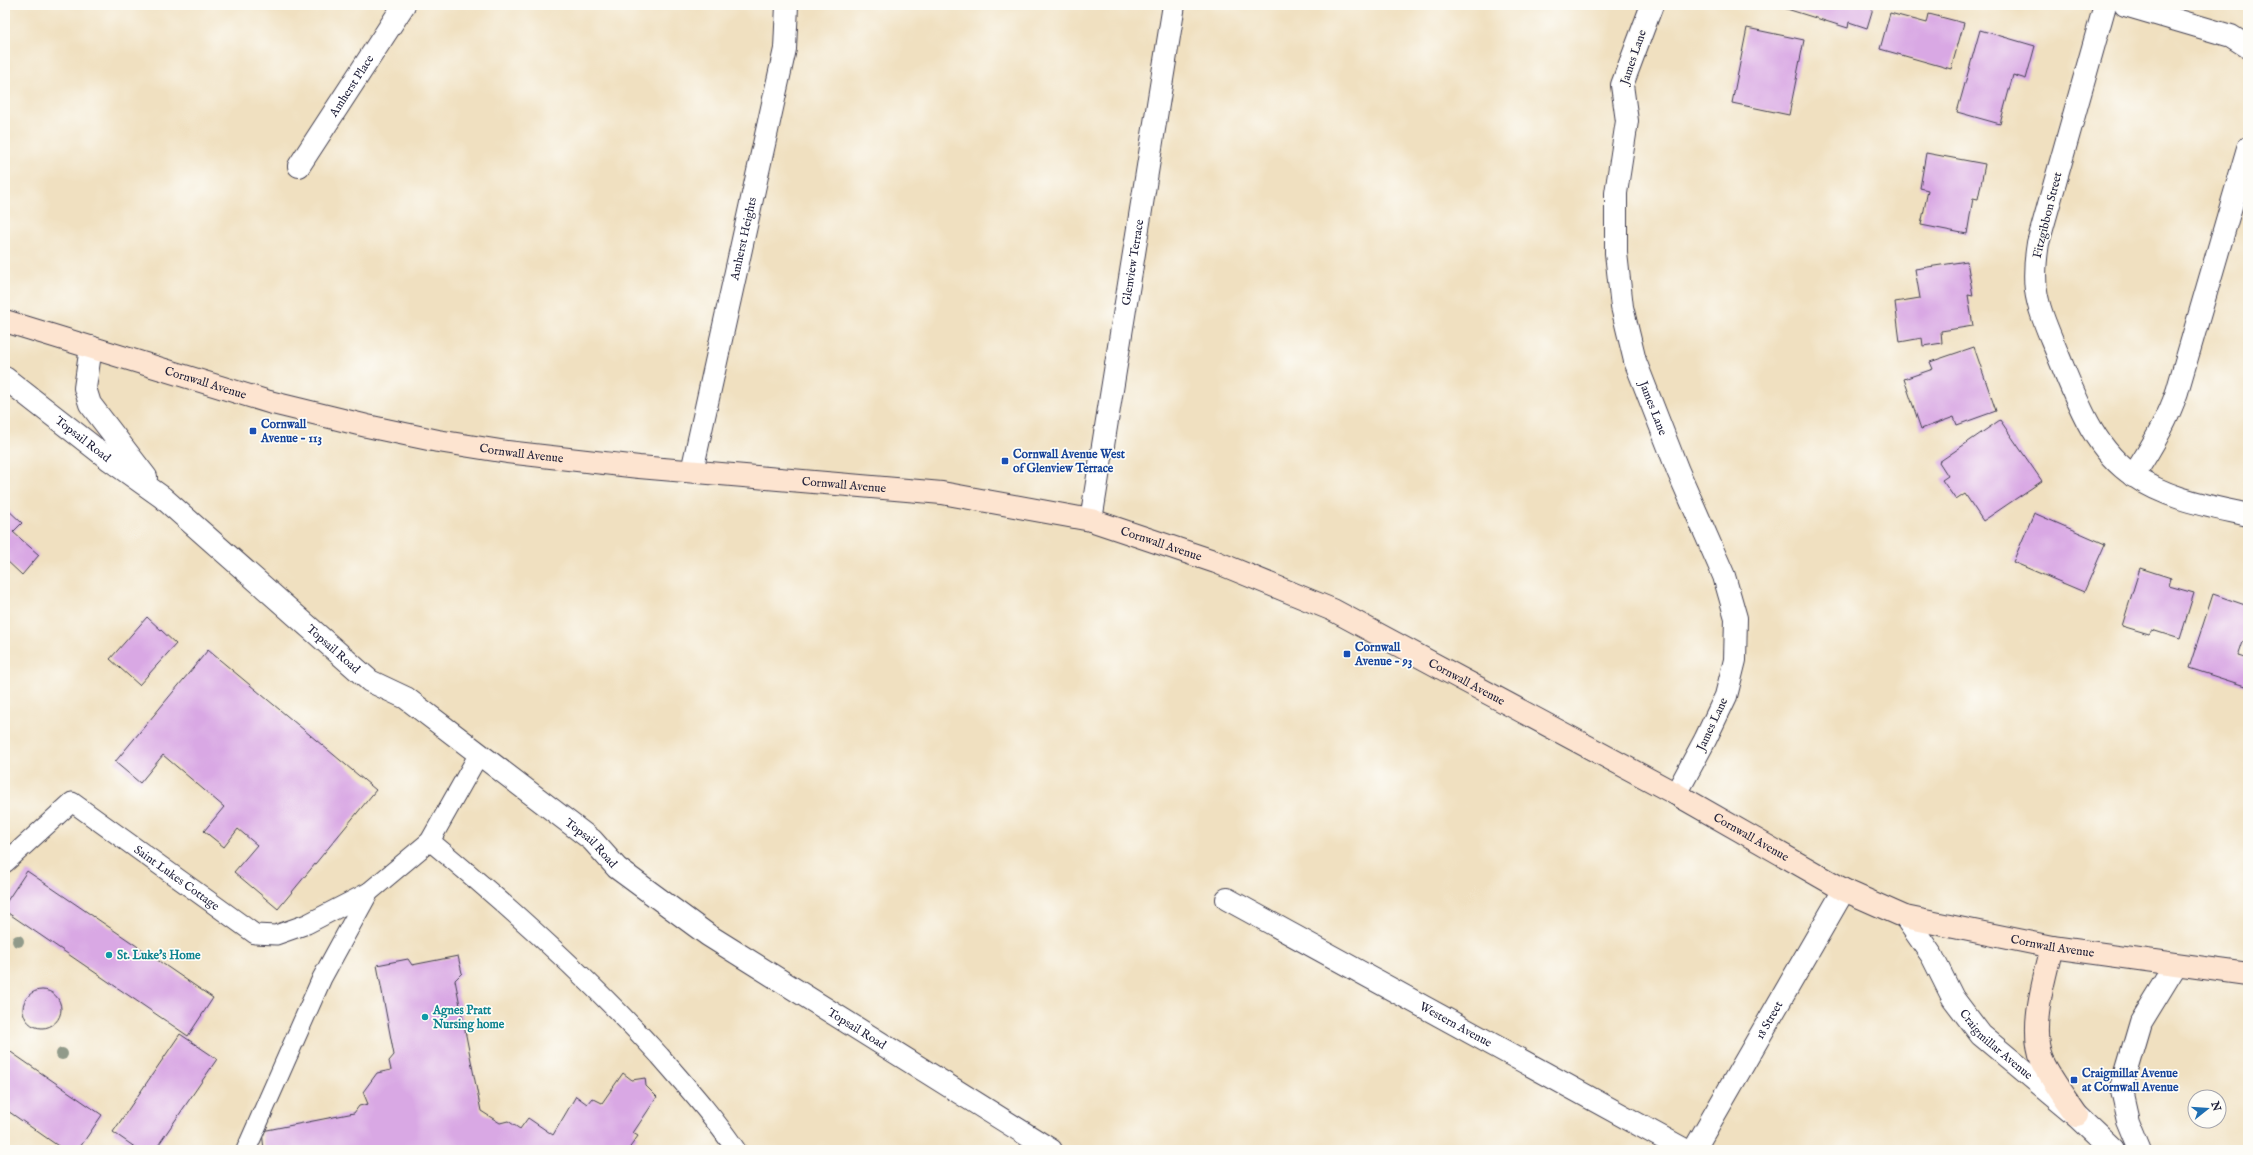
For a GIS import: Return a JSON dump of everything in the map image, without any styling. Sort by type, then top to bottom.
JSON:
[{"type":"main road","name":"Cornwall Avenue","points":[[5,321],[269,402],[367,426],[506,452],[692,471],[942,493],[1091,520],[1216,562],[1334,610],[1676,794],[1844,890],[1905,917],[2052,947],[2176,966],[2248,974]]},
{"type":"main road","points":[[2052,947],[2036,1025],[2038,1044],[2042,1059],[2077,1115]]},
{"type":"street","name":"Amherst Place","points":[[299,166],[404,5]]},
{"type":"street","name":"Amherst Heights","points":[[692,471],[785,49],[787,5]]},
{"type":"street","name":"Glenview Terrace","points":[[1091,520],[1174,5]]},
{"type":"street","name":"James Lane","points":[[1652,5],[1622,85],[1627,121],[1616,201],[1616,254],[1622,307],[1635,361],[1678,471],[1724,576],[1736,618],[1735,660],[1726,696],[1705,740],[1676,794]]},
{"type":"street","name":"Fitzgibbon Street","points":[[2104,5],[2038,243],[2035,278],[2038,300],[2044,321],[2082,411],[2104,447],[2116,462],[2133,476],[2151,487],[2171,495],[2248,515]]},
{"type":"street","points":[[2125,5],[2231,36],[2248,47]]},
{"type":"street","points":[[2133,476],[2159,435],[2169,415],[2248,148]]},
{"type":"street","name":"Topsail Road","points":[[91,347],[85,388],[90,404],[162,497]]},
{"type":"street","name":"Topsail Road","points":[[5,378],[110,460],[162,497],[370,681],[406,698],[592,840],[617,868],[708,934],[1051,1150]]},
{"type":"street","name":"18 Street","points":[[1694,1150],[1844,890]]},
{"type":"street","name":"Western Avenue","points":[[1227,899],[1685,1150]]},
{"type":"street","name":"Craigmillar Avenue","points":[[1905,917],[1932,956],[1953,998],[1981,1036],[2077,1115],[2114,1150]]},
{"type":"street","points":[[2140,1150],[2128,1122],[2121,1090],[2141,1022],[2176,966]]},
{"type":"lane","points":[[246,1150],[322,978],[369,892],[430,841],[479,754]]},
{"type":"lane","name":"Saint Lukes Cottage","points":[[7,856],[72,802],[255,934],[276,935],[307,924],[369,892]]},
{"type":"lane","points":[[430,841],[498,898],[617,1008],[678,1077],[736,1150]]},
{"type":"building","points":[[1774,5],[1874,5],[1867,28],[1849,22],[1848,28]]},
{"type":"building","points":[[1890,13],[1927,23],[1929,14],[1964,23],[1951,69],[1880,49]]},
{"type":"building","points":[[1747,28],[1804,40],[1789,115],[1732,103]]},
{"type":"building","points":[[1980,30],[2035,46],[2026,79],[2013,75],[2000,124],[1957,112]]},
{"type":"building","points":[[1926,153],[1985,164],[1978,199],[1973,198],[1967,234],[1921,225],[1928,190],[1920,188]]},
{"type":"building","points":[[1967,261],[1973,296],[1968,295],[1973,326],[1941,331],[1942,343],[1923,346],[1922,338],[1900,342],[1895,302],[1920,298],[1915,269]]},
{"type":"building","points":[[1974,347],[1996,411],[1957,425],[1954,417],[1921,429],[1904,379],[1933,369],[1930,362]]},
{"type":"building","points":[[2000,420],[2042,481],[1983,521],[1965,494],[1956,500],[1942,480],[1948,476],[1939,462]]},
{"type":"building","points":[[5,507],[22,523],[13,532],[39,555],[22,575],[5,559]]},
{"type":"building","points":[[2034,513],[2105,544],[2084,592],[2013,562]]},
{"type":"building","points":[[2140,568],[2171,578],[2169,586],[2194,593],[2180,639],[2152,630],[2149,634],[2122,626]]},
{"type":"building","points":[[2213,594],[2248,606],[2248,643],[2243,641],[2238,656],[2248,659],[2248,687],[2189,668]]},
{"type":"building","points":[[147,617],[176,644],[139,685],[110,659]]},
{"type":"building","points":[[208,650],[376,790],[278,909],[234,872],[257,845],[238,829],[224,847],[204,831],[224,807],[163,755],[140,783],[115,762]]},
{"type":"building","name":"St. Luke's Home","points":[[27,871],[213,998],[188,1036],[5,911],[5,904]]},
{"type":"building","name":"Agnes Pratt Nursing home","points":[[458,956],[462,973],[455,980],[481,1111],[500,1123],[508,1121],[520,1129],[528,1118],[553,1135],[576,1096],[587,1104],[592,1098],[602,1103],[623,1073],[632,1080],[645,1078],[646,1086],[657,1097],[633,1133],[638,1136],[628,1150],[264,1150],[262,1131],[354,1113],[359,1106],[368,1104],[363,1092],[377,1073],[391,1070],[389,1061],[394,1055],[377,965],[408,959],[412,965]]},
{"type":"building","points":[[38,990],[46,990],[53,993],[58,998],[61,1009],[58,1020],[53,1025],[46,1028],[38,1028],[31,1025],[26,1020],[23,1013],[23,1005],[26,998],[31,993]]},
{"type":"building","points":[[180,1034],[217,1059],[155,1150],[139,1150],[113,1132]]},
{"type":"building","points":[[5,1048],[102,1115],[78,1150],[64,1150],[5,1109]]},
{"type":"place","name":"Cornwall Avenue - 113","points":[[253,431]]},
{"type":"place","name":"Cornwall Avenue West of Glenview Terrace","points":[[1005,461]]},
{"type":"place","name":"Cornwall Avenue - 93","points":[[1347,654]]},
{"type":"place","name":"St. Luke's Home","points":[[109,955]]},
{"type":"place","name":"Agnes Pratt Nursing home","points":[[425,1017]]},
{"type":"place","name":"Craigmillar Avenue at Cornwall Avenue","points":[[2074,1080]]}]
